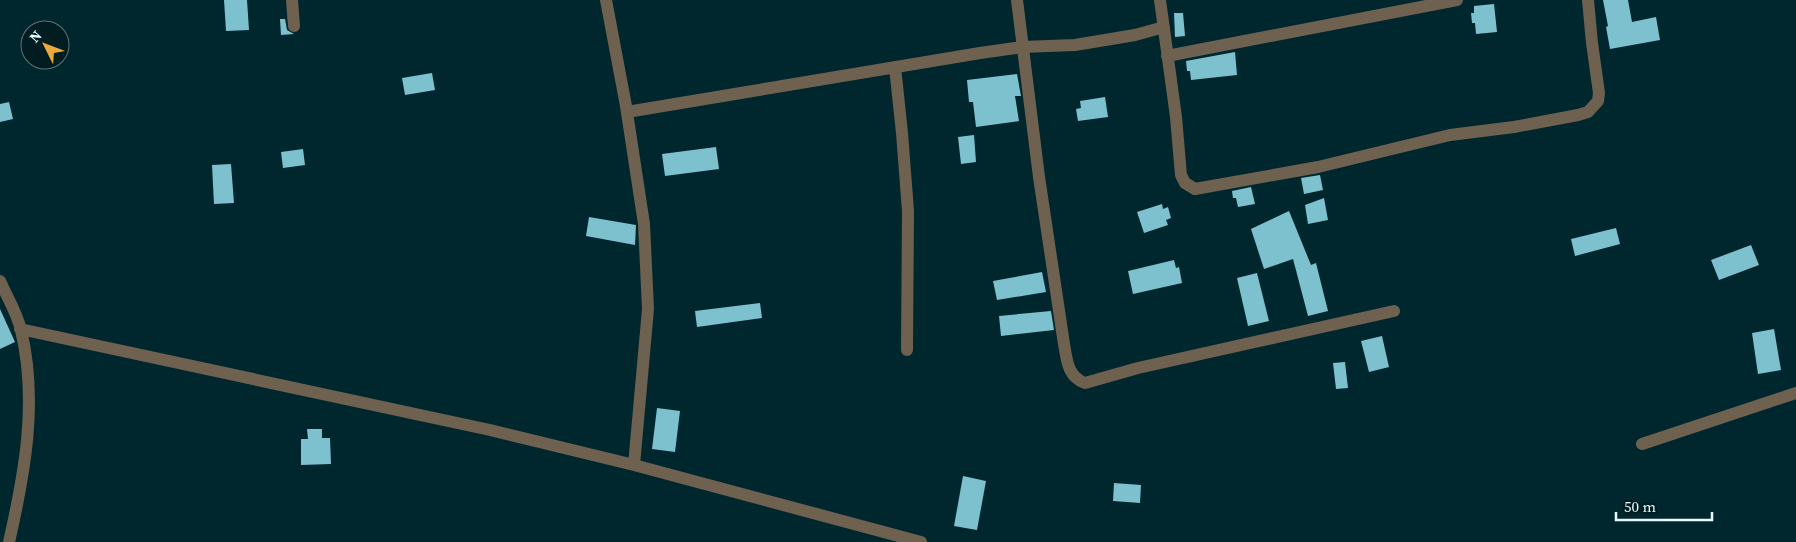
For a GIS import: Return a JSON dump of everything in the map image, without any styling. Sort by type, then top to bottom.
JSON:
[{"type":"street","points":[[292,0],[294,26]]},
{"type":"street","points":[[606,0],[627,112],[644,224],[648,309],[634,465]]},
{"type":"street","points":[[1016,0],[1038,177],[1064,344],[1068,368],[1078,380],[1085,383],[1138,368],[1394,311]]},
{"type":"street","points":[[1160,0],[1176,117],[1181,175],[1185,183],[1195,189],[1318,167],[1450,135],[1514,127],[1588,112],[1598,101],[1600,94],[1588,0]]},
{"type":"street","points":[[1167,56],[1457,0]]},
{"type":"street","points":[[627,112],[1022,47],[1074,45],[1136,35],[1164,27]]},
{"type":"street","points":[[895,67],[908,211],[908,350]]},
{"type":"street","points":[[0,281],[20,328],[28,373],[30,417],[21,491],[9,542]]},
{"type":"street","points":[[20,328],[490,430],[634,465],[921,542]]},
{"type":"street","points":[[1642,444],[1796,393]]},
{"type":"building","points":[[224,0],[247,0],[249,30],[226,31]]},
{"type":"building","points":[[1603,0],[1628,0],[1632,22],[1656,17],[1660,40],[1610,49]]},
{"type":"building","points":[[1494,4],[1497,32],[1476,34],[1475,23],[1472,23],[1471,13],[1474,13],[1474,6]]},
{"type":"building","points":[[1174,13],[1183,13],[1185,36],[1175,37]]},
{"type":"building","points":[[280,19],[285,19],[287,30],[294,34],[281,35]]},
{"type":"building","points":[[1235,52],[1237,75],[1191,80],[1190,71],[1187,71],[1186,61]]},
{"type":"building","points":[[432,73],[435,90],[405,95],[402,78]]},
{"type":"building","points":[[1017,74],[1021,96],[1015,96],[1019,121],[976,127],[973,102],[969,102],[967,80]]},
{"type":"building","points":[[1105,97],[1108,117],[1078,121],[1076,109],[1081,108],[1080,101]]},
{"type":"building","points":[[9,102],[13,119],[0,122],[0,104]]},
{"type":"building","points":[[974,135],[976,162],[961,164],[958,137]]},
{"type":"building","points":[[716,147],[719,169],[665,176],[662,154]]},
{"type":"building","points":[[303,149],[305,165],[283,168],[281,152]]},
{"type":"building","points":[[231,164],[234,203],[214,204],[212,165]]},
{"type":"building","points":[[1320,175],[1323,190],[1304,194],[1301,178]]},
{"type":"building","points":[[1251,187],[1255,204],[1238,207],[1236,198],[1233,198],[1232,191]]},
{"type":"building","points":[[1324,198],[1328,220],[1308,224],[1305,205]]},
{"type":"building","points":[[1162,204],[1163,209],[1168,207],[1171,218],[1166,220],[1168,225],[1144,233],[1137,212]]},
{"type":"building","points":[[1289,211],[1311,265],[1316,263],[1328,311],[1308,316],[1293,259],[1264,269],[1251,229]]},
{"type":"building","points":[[589,217],[636,225],[635,245],[586,236]]},
{"type":"building","points":[[1616,228],[1620,244],[1575,256],[1571,239]]},
{"type":"building","points":[[1751,245],[1759,265],[1719,280],[1711,260]]},
{"type":"building","points":[[1174,260],[1176,268],[1179,267],[1182,283],[1133,294],[1128,271]]},
{"type":"building","points":[[1042,272],[1046,292],[997,300],[993,281]]},
{"type":"building","points":[[1257,273],[1269,321],[1248,326],[1237,278]]},
{"type":"building","points":[[760,303],[762,318],[697,327],[695,311]]},
{"type":"building","points":[[0,309],[15,342],[0,349]]},
{"type":"building","points":[[1051,311],[1054,330],[1001,336],[999,316]]},
{"type":"building","points":[[1774,329],[1781,370],[1758,374],[1752,333]]},
{"type":"building","points":[[1382,336],[1389,367],[1369,372],[1361,341]]},
{"type":"building","points":[[1345,362],[1348,388],[1336,389],[1333,363]]},
{"type":"building","points":[[657,408],[680,411],[675,452],[652,449]]},
{"type":"building","points":[[307,429],[322,429],[322,438],[330,438],[331,464],[301,465],[301,439],[308,439]]},
{"type":"building","points":[[963,476],[986,481],[977,530],[954,526]]},
{"type":"building","points":[[1114,483],[1141,485],[1140,503],[1113,501]]}]
